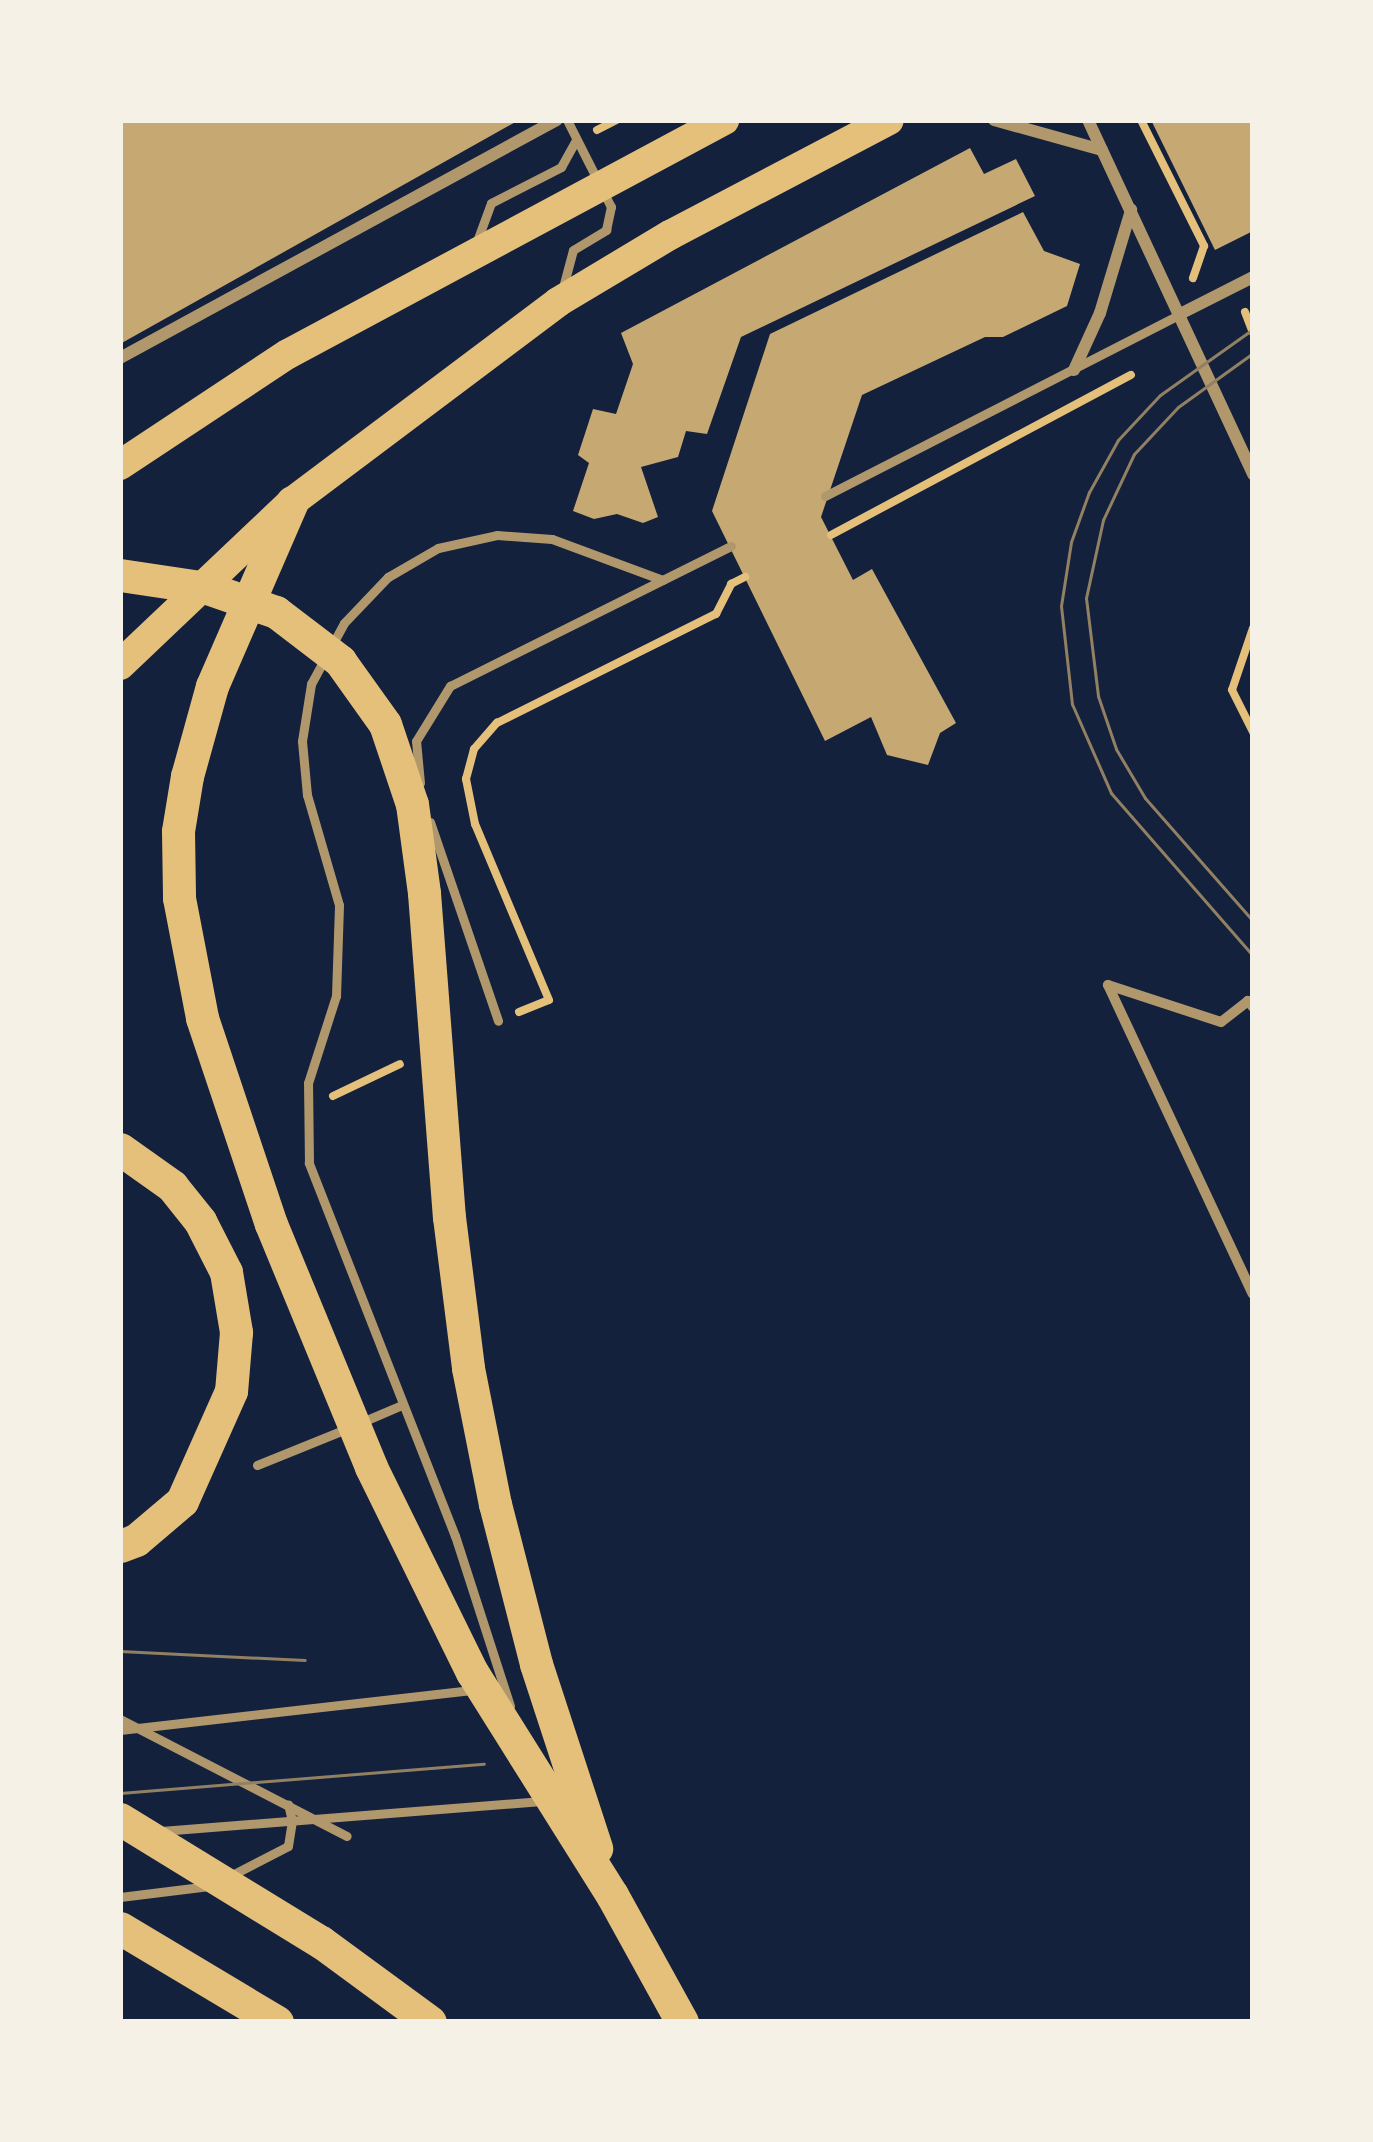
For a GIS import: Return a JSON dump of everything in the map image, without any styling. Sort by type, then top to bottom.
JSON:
[{"type":"highway","points":[[292,502],[212,686],[184,795],[178,832],[178,898],[202,1018],[271,1225],[371,1467],[472,1672],[611,1895],[682,2022]]},
{"type":"highway","points":[[120,575],[207,588],[276,612],[340,661],[385,724],[412,804],[424,893],[449,1217],[468,1368],[495,1504],[536,1664],[611,1895]]},
{"type":"highway","points":[[120,1149],[172,1186],[200,1221],[226,1272],[236,1332],[231,1391],[182,1501],[136,1540],[120,1546]]},
{"type":"highway","points":[[120,1819],[322,1942],[430,2022]]},
{"type":"highway","points":[[120,1928],[277,2022]]},
{"type":"main road","points":[[120,465],[288,354],[724,120]]},
{"type":"main road","points":[[120,665],[292,502],[559,302],[670,235],[889,120]]},
{"type":"street","points":[[120,358],[556,120]]},
{"type":"street","points":[[994,120],[1102,150]]},
{"type":"street","points":[[1088,120],[1182,313],[1253,474]]},
{"type":"street","points":[[1074,370],[1100,313],[1131,208]]},
{"type":"street","points":[[1182,313],[1253,277]]},
{"type":"street","points":[[1253,1007],[1248,1001],[1221,1022],[1108,985],[1253,1294]]},
{"type":"lane","points":[[473,252],[491,203],[561,167],[572,154],[576,141],[570,120]]},
{"type":"lane","points":[[559,302],[573,250],[606,230],[611,207],[570,120]]},
{"type":"lane","points":[[825,496],[1182,313]]},
{"type":"lane","points":[[120,1834],[543,1804],[455,1536],[309,1163],[308,1083],[336,996],[339,905],[307,795],[302,741],[311,684],[344,623],[388,577],[439,548],[497,535],[552,538],[663,580]]},
{"type":"lane","points":[[498,1021],[421,796],[416,741],[450,686],[731,546]]},
{"type":"lane","points":[[257,1466],[402,1405]]},
{"type":"lane","points":[[120,1730],[503,1686]]},
{"type":"lane","points":[[120,1719],[347,1836]]},
{"type":"lane","points":[[120,1897],[203,1888],[266,1861],[288,1846],[292,1821],[288,1804]]},
{"type":"path","points":[[1141,120],[1204,247],[1182,313]]},
{"type":"path","points":[[831,535],[1146,367]]},
{"type":"path","points":[[511,913],[475,824],[466,779],[475,749],[496,723],[716,614],[731,584],[745,578]]},
{"type":"path","points":[[1253,628],[1232,690],[1253,732]]},
{"type":"building","points":[[120,120],[519,120],[120,344]]},
{"type":"building","points":[[1151,120],[1253,120],[1253,231],[1215,250]]},
{"type":"building","points":[[970,148],[984,174],[1016,159],[1035,196],[741,337],[707,434],[686,431],[678,457],[641,467],[658,517],[643,523],[617,514],[594,519],[573,511],[589,463],[578,455],[593,409],[616,414],[633,364],[621,333]]},
{"type":"building","points":[[1023,212],[1044,251],[1080,264],[1067,306],[1003,337],[985,337],[862,395],[821,517],[853,580],[872,569],[956,723],[940,733],[928,765],[887,755],[871,717],[825,741],[712,511],[770,334]]},
{"type":"tram line","points":[[1253,329],[1160,395],[1118,440],[1089,492],[1071,542],[1061,606],[1072,704],[1111,793],[1253,956]]},
{"type":"tram line","points":[[1253,353],[1178,407],[1134,454],[1103,520],[1086,598],[1098,696],[1116,749],[1145,798],[1253,921]]},
{"type":"tram line","points":[[120,1651],[305,1660]]},
{"type":"tram line","points":[[120,1793],[484,1764]]}]
